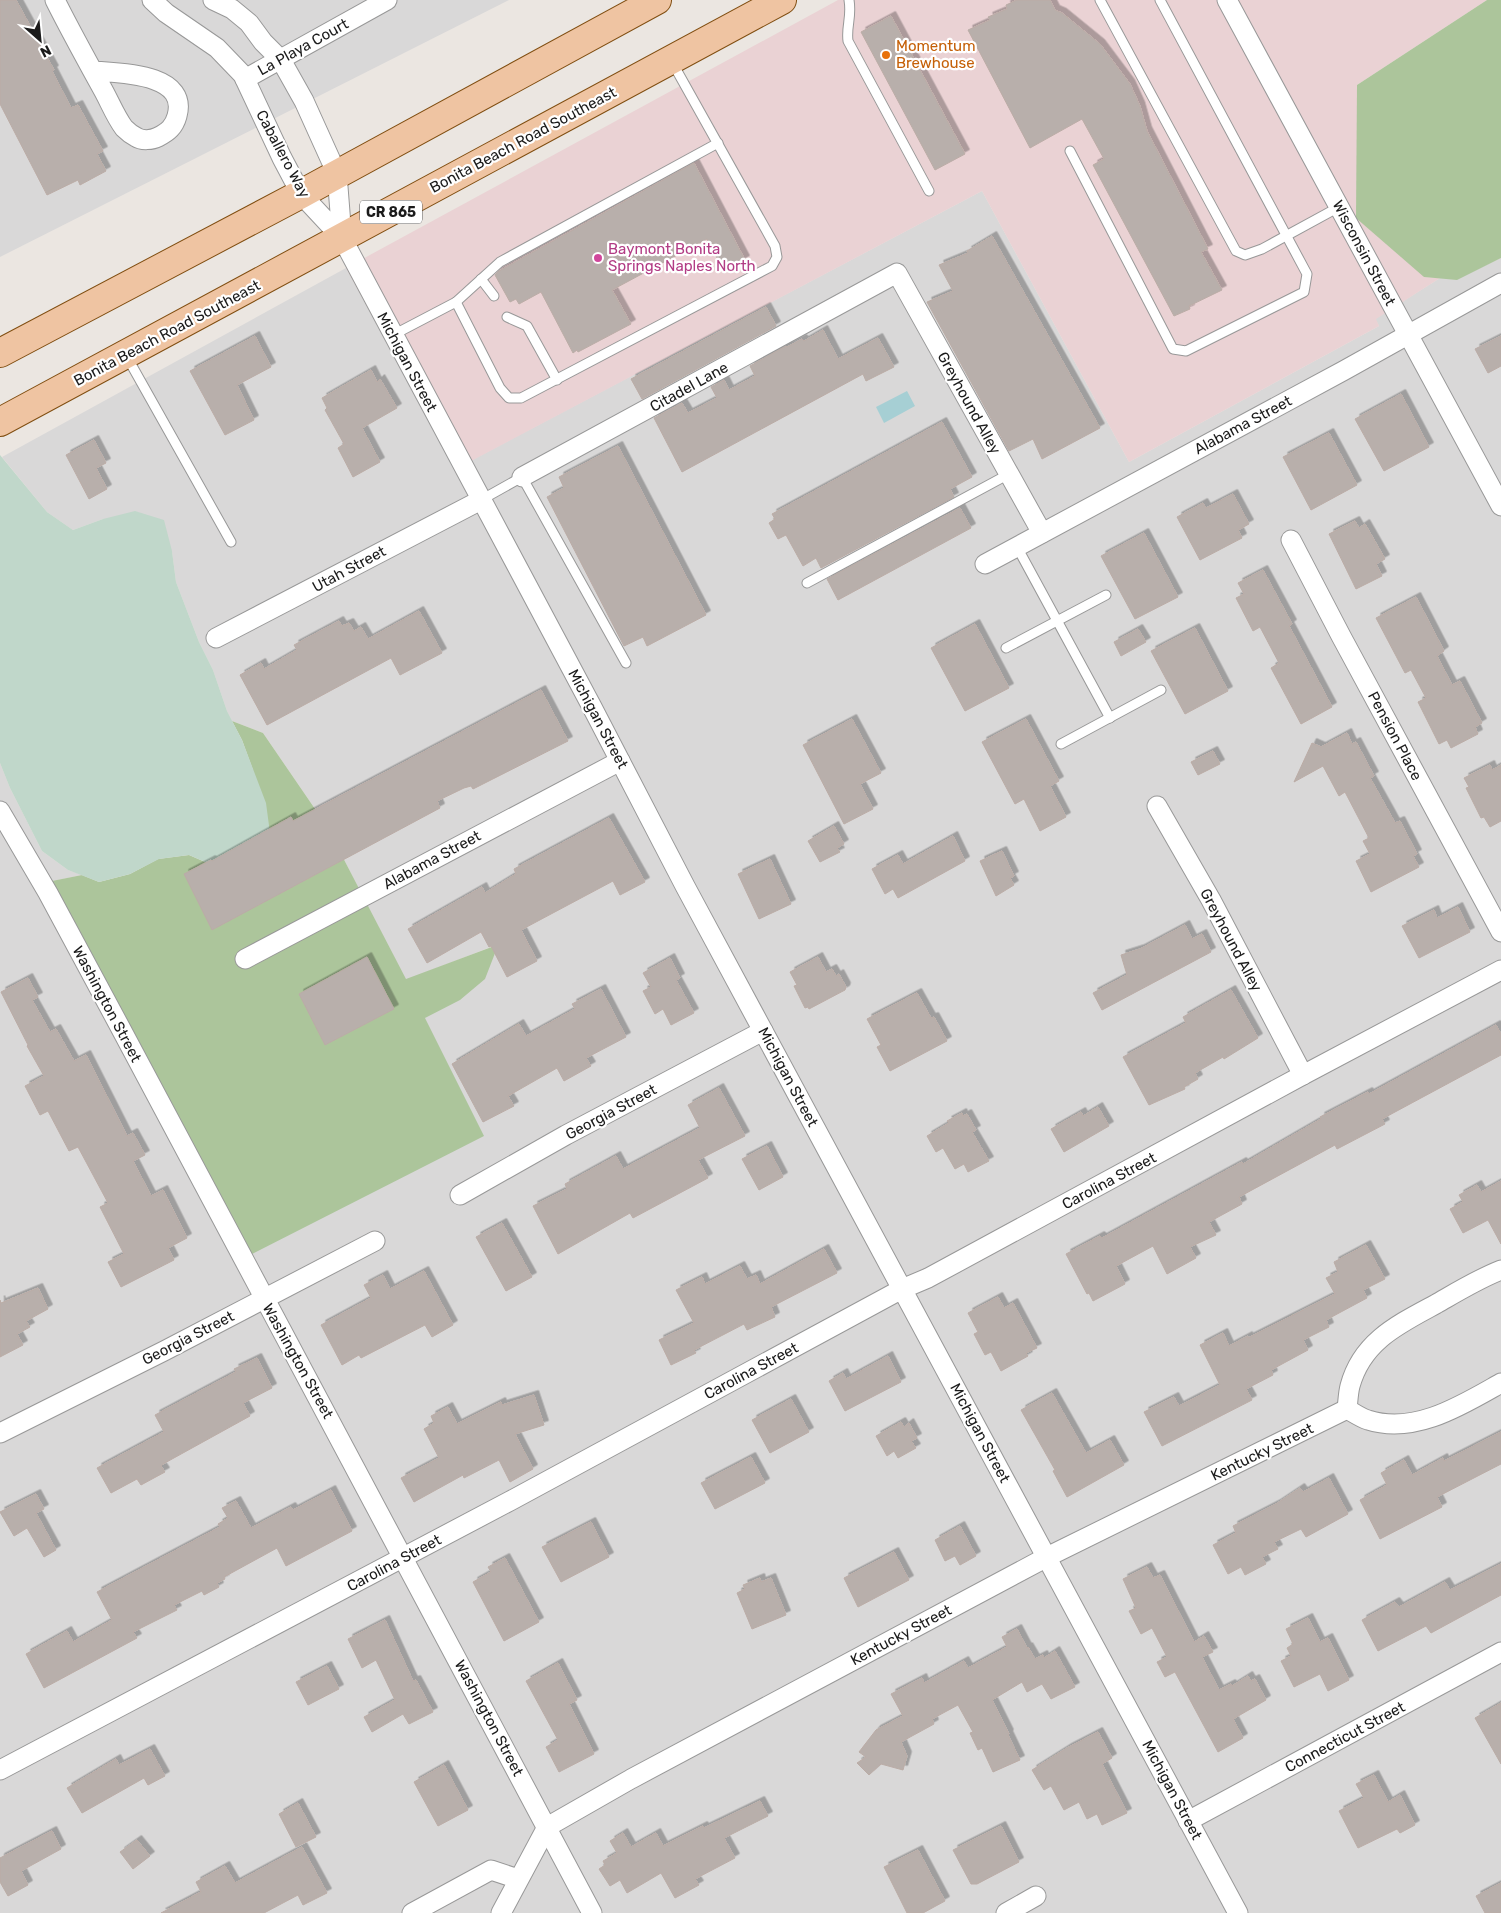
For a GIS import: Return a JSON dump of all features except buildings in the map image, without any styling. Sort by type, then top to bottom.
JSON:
[{"type":"main road","points":[[0,353],[301,194],[657,0]]},
{"type":"main road","name":"Bonita Beach Road Southeast","points":[[0,422],[782,0]]},
{"type":"street","points":[[55,0],[93,71],[125,128],[138,139],[152,139],[167,133],[175,123],[179,110],[178,100],[173,90],[164,84],[126,73],[93,71]]},
{"type":"street","name":"Caballero Way","points":[[152,0],[166,13],[217,48],[245,79],[301,194],[342,238]]},
{"type":"street","points":[[213,0],[232,9],[249,22],[263,42],[281,60],[304,101],[337,174],[342,238]]},
{"type":"street","name":"La Playa Court","points":[[245,79],[386,0]]},
{"type":"street","name":"Wisconsin Street","points":[[1227,0],[1501,506]]},
{"type":"street","name":"Michigan Street","points":[[342,238],[763,1030],[1238,1913]]},
{"type":"street","name":"Greyhound Alley","points":[[897,273],[1042,533]]},
{"type":"street","name":"Citadel Lane","points":[[522,477],[897,273]]},
{"type":"street","name":"Alabama Street","points":[[985,564],[1343,371],[1501,283]]},
{"type":"street","name":"Utah Street","points":[[216,638],[481,500]]},
{"type":"street","name":"Pension Place","points":[[1291,540],[1501,932]]},
{"type":"street","name":"Alabama Street","points":[[245,959],[620,761]]},
{"type":"street","name":"Greyhound Alley","points":[[1157,806],[1211,900],[1302,1075]]},
{"type":"street","name":"Washington Street","points":[[0,811],[48,893],[264,1299],[302,1366],[592,1913]]},
{"type":"street","name":"Carolina Street","points":[[0,1770],[403,1558],[902,1289],[928,1278],[1302,1075],[1501,970]]},
{"type":"street","name":"Georgia Street","points":[[460,1195],[566,1135],[763,1030]]},
{"type":"street","name":"Georgia Street","points":[[0,1433],[164,1351],[375,1241]]},
{"type":"street","points":[[1501,1270],[1388,1330],[1372,1346],[1359,1366],[1350,1387],[1347,1409],[1368,1420],[1410,1423],[1431,1418],[1453,1409],[1501,1383]]},
{"type":"street","name":"Kentucky Street","points":[[546,1827],[631,1778],[1047,1557],[1347,1409]]},
{"type":"street","name":"Connecticut Street","points":[[1188,1821],[1501,1652]]},
{"type":"street","points":[[500,1913],[546,1827]]},
{"type":"street","points":[[412,1913],[491,1870],[518,1879]]},
{"type":"street","points":[[1006,1913],[1036,1896]]},
{"type":"lane","points":[[849,0],[851,12],[846,32],[848,40],[929,191]]},
{"type":"lane","points":[[1100,0],[1236,250],[1244,255],[1262,249],[1339,207]]},
{"type":"lane","points":[[1070,151],[1173,349],[1186,351],[1304,292],[1307,274],[1160,0]]},
{"type":"lane","points":[[456,302],[500,388],[509,398],[521,398],[772,266],[777,257],[775,246],[671,60]]},
{"type":"lane","points":[[393,335],[456,302],[500,262],[718,143]]},
{"type":"lane","points":[[481,280],[494,296]]},
{"type":"lane","points":[[507,317],[527,326],[557,380]]},
{"type":"lane","points":[[126,354],[231,542]]},
{"type":"lane","points":[[807,583],[1009,474]]},
{"type":"lane","points":[[522,477],[626,663]]},
{"type":"lane","name":"Citadel Lane","points":[[481,500],[522,477]]},
{"type":"lane","points":[[1017,546],[1110,718]]},
{"type":"lane","points":[[1006,648],[1106,595]]},
{"type":"lane","points":[[1060,744],[1161,690]]},
{"type":"shaded area","points":[[0,0],[509,0],[0,257]]},
{"type":"shaded area","points":[[838,0],[1487,0],[1357,85],[1424,277],[1440,278],[1376,319],[1379,326],[1129,462],[982,191],[456,469],[346,268]]},
{"type":"shaded area","points":[[982,191],[1129,462],[1379,326],[1375,319],[1440,278],[1457,279],[1501,258],[1501,1913],[0,1913],[0,763],[10,788],[42,851],[68,870],[82,875],[53,881],[425,1018],[496,945],[406,980],[326,825],[263,733],[232,721],[176,582],[172,551],[103,519],[73,530],[47,512],[2,457],[346,268],[455,469]]},
{"type":"green space","points":[[1487,0],[1501,0],[1501,258],[1457,280],[1424,277],[1356,218],[1357,85]]},
{"type":"green space","points":[[0,455],[47,512],[73,530],[103,519],[135,511],[164,520],[172,551],[176,582],[199,642],[213,670],[227,711],[242,740],[266,803],[270,833],[219,868],[189,855],[159,859],[130,874],[99,882],[68,870],[42,851],[10,788],[0,763]]},
{"type":"green space","points":[[232,721],[263,733],[326,825],[406,979],[497,945],[485,979],[460,1000],[425,1018],[484,1136],[248,1256],[52,881],[82,875],[99,882],[130,874],[158,859],[189,855],[219,868],[253,770],[242,740]]},
{"type":"water","points":[[907,391],[915,406],[884,423],[876,407]]},
{"type":"place","name":"Momentum Brewhouse","points":[[886,55]]},
{"type":"place","name":"Baymont Bonita Springs Naples North","points":[[598,258]]}]
